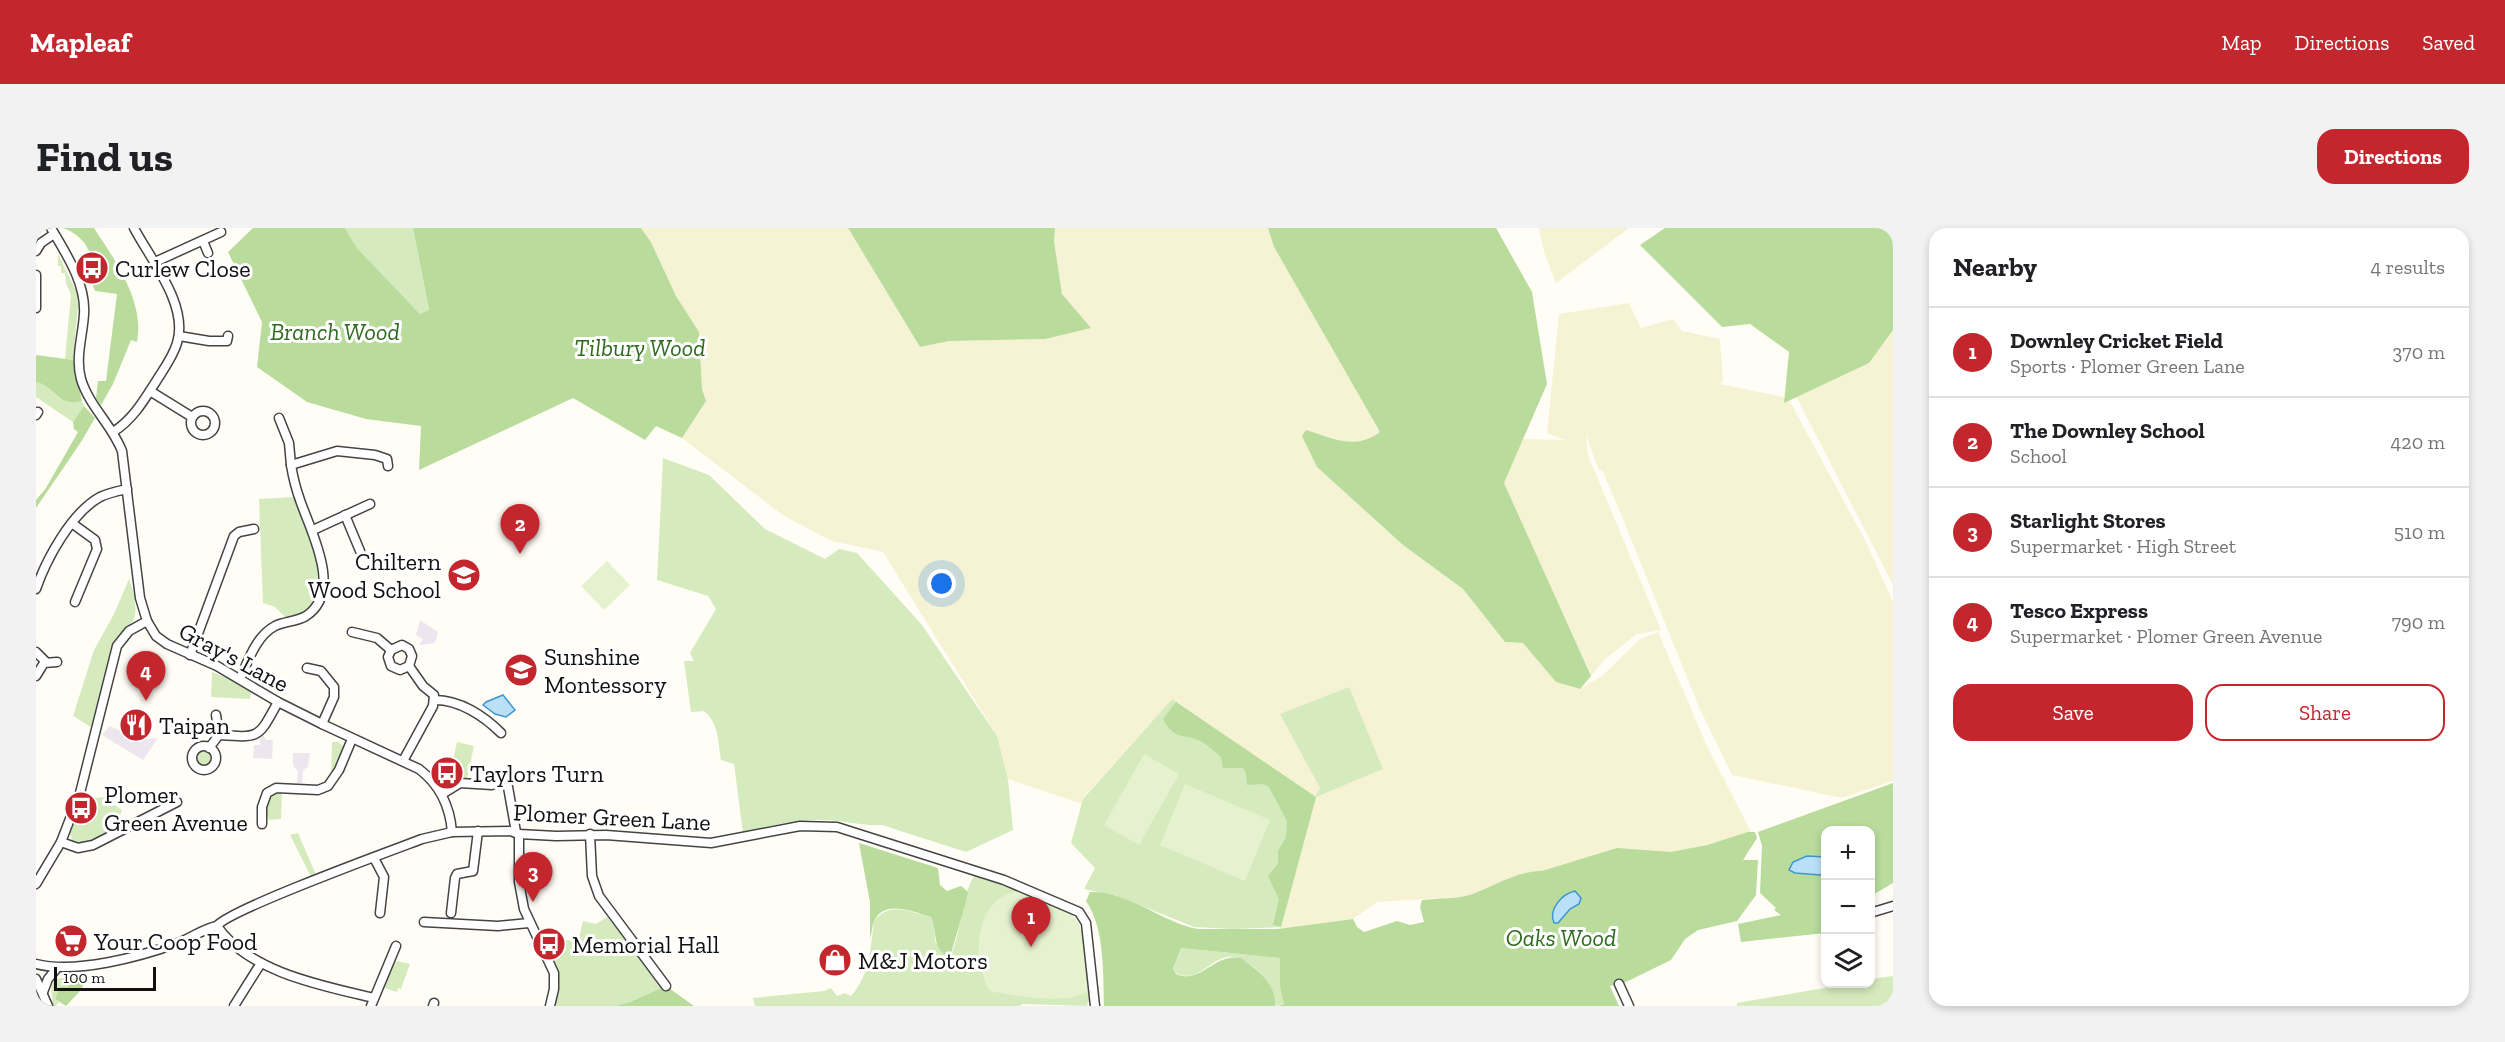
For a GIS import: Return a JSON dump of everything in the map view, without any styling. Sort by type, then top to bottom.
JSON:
[{"type":"street","points":[[113,432],[130,420],[150,391],[173,353],[179,336],[174,302],[155,262],[134,228]]},
{"type":"street","points":[[36,251],[53,231]]},
{"type":"street","name":"Gray's Lane","points":[[53,231],[78,279],[83,294],[84,312],[79,367],[83,384],[91,402],[113,432],[122,451],[140,598],[147,621],[161,640],[217,666],[278,702],[352,739],[403,761],[429,776],[442,794],[449,813],[452,832]]},
{"type":"street","points":[[155,262],[221,232]]},
{"type":"street","points":[[203,241],[208,253]]},
{"type":"street","points":[[36,275],[36,309]]},
{"type":"street","points":[[179,336],[209,341],[227,341],[228,336]]},
{"type":"street","points":[[150,391],[192,417]]},
{"type":"street","points":[[240,679],[266,632],[279,624],[306,616],[316,604],[321,591],[320,552],[300,502],[291,465],[289,443],[278,417]]},
{"type":"street","points":[[291,465],[337,447],[375,454],[388,460]]},
{"type":"street","points":[[36,589],[51,554],[90,504],[100,497],[127,489]]},
{"type":"street","points":[[313,530],[370,504]]},
{"type":"street","points":[[345,515],[360,551]]},
{"type":"street","points":[[73,524],[96,543],[95,557],[78,586],[75,602]]},
{"type":"street","points":[[190,655],[234,536],[239,532],[254,529]]},
{"type":"street","points":[[36,884],[62,842],[80,793],[117,646],[129,631],[147,621]]},
{"type":"street","points":[[352,632],[377,638],[391,650]]},
{"type":"street","points":[[398,646],[407,647],[412,656],[409,666],[400,670],[392,666],[388,657],[391,650],[398,646]]},
{"type":"street","points":[[36,652],[46,662],[57,662]]},
{"type":"street","points":[[36,675],[46,662]]},
{"type":"street","points":[[409,666],[423,686],[432,693],[435,700]]},
{"type":"street","points":[[307,668],[321,671],[334,687],[334,697],[322,724]]},
{"type":"street","points":[[435,700],[447,701],[473,712],[486,719],[501,733]]},
{"type":"street","points":[[403,761],[435,700]]},
{"type":"street","points":[[219,735],[248,737],[258,734],[278,702]]},
{"type":"street","points":[[210,748],[219,735],[216,716]]},
{"type":"street","points":[[262,824],[262,807],[267,793],[276,788],[318,789],[328,786],[339,770],[352,739]]},
{"type":"street","points":[[442,794],[460,783],[492,785]]},
{"type":"street","points":[[508,787],[517,833],[519,882],[529,923],[540,939],[551,963],[555,979],[550,1006]]},
{"type":"street","points":[[62,842],[78,848],[93,845],[177,802]]},
{"type":"street","name":"Plomer Green Lane","points":[[39,965],[57,968],[81,967],[177,943],[217,926],[220,921],[229,916],[422,839],[452,832],[478,831],[556,836],[590,834],[711,843],[800,825],[837,827],[1004,880],[1072,908],[1083,915],[1088,935],[1095,1006]]},
{"type":"street","points":[[451,913],[457,874],[473,871],[475,865],[478,831]]},
{"type":"street","points":[[590,834],[592,876],[599,896],[666,986]]},
{"type":"street","points":[[374,858],[384,877],[384,909]]},
{"type":"street","points":[[1875,911],[1893,906]]},
{"type":"street","points":[[424,922],[498,926],[529,923]]},
{"type":"street","points":[[217,926],[234,944],[261,963],[303,980],[372,1002],[396,946]]},
{"type":"street","points":[[234,1006],[261,963]]},
{"type":"street","points":[[43,992],[48,979],[57,968]]},
{"type":"street","points":[[36,979],[48,1006]]},
{"type":"street","points":[[1619,984],[1629,1006]]},
{"type":"shaded area","points":[[641,228],[848,228],[920,347],[949,341],[1090,328],[1062,294],[1054,241],[1055,228],[1268,228],[1274,247],[1380,432],[1369,440],[1355,444],[1306,431],[1317,467],[1403,545],[1463,589],[1505,642],[1523,643],[1556,682],[1580,689],[1602,676],[1640,639],[1658,632],[1707,746],[1751,832],[1669,855],[1472,896],[1377,902],[1353,919],[1278,929],[1281,927],[1315,797],[1172,699],[1083,798],[1082,804],[1008,779],[997,736],[883,552],[832,541],[784,516],[682,438],[706,401],[702,389],[699,332],[676,296],[651,242]]},
{"type":"shaded area","points":[[1539,228],[1629,228],[1556,283],[1544,252]]},
{"type":"shaded area","points":[[1629,303],[1641,328],[1673,319],[1682,331],[1720,339],[1723,382],[1720,384],[1788,398],[1865,540],[1893,602],[1893,781],[1842,798],[1732,775],[1699,707],[1618,507],[1602,470],[1599,471],[1586,435],[1588,455],[1661,630],[1637,634],[1605,659],[1591,676],[1504,483],[1523,439],[1565,440],[1547,433],[1559,314]]},
{"type":"shaded area","points":[[1893,318],[1893,585],[1795,394]]},
{"type":"shaded area","points":[[420,620],[438,632],[435,643],[419,645],[423,639],[416,635]]},
{"type":"shaded area","points":[[110,726],[121,731],[131,740],[158,738],[143,760],[102,735]]},
{"type":"shaded area","points":[[263,735],[266,740],[273,740],[272,759],[253,758],[254,745],[260,745],[260,738]]},
{"type":"shaded area","points":[[293,753],[310,753],[308,767],[303,770],[302,783],[297,783],[298,771],[293,766]]},
{"type":"green space","points":[[63,228],[94,228],[119,268],[137,312],[137,342],[131,340],[113,384],[101,405],[96,398],[98,381],[106,381],[117,294],[95,291],[84,264],[89,251],[85,243]]},
{"type":"green space","points":[[253,228],[345,228],[357,248],[420,314],[429,310],[413,228],[641,228],[651,242],[676,296],[699,332],[702,389],[706,401],[682,438],[656,426],[645,440],[573,398],[419,470],[421,426],[366,419],[307,402],[257,367],[262,322],[228,252]]},
{"type":"green space","points":[[345,228],[413,228],[429,311],[420,314],[357,248]]},
{"type":"green space","points":[[848,228],[1055,228],[1054,241],[1062,294],[1091,328],[1045,339],[949,341],[920,347]]},
{"type":"green space","points":[[1268,228],[1496,228],[1532,292],[1547,384],[1504,483],[1591,676],[1580,689],[1556,682],[1523,643],[1505,642],[1463,589],[1403,545],[1317,467],[1302,436],[1306,430],[1353,442],[1371,438],[1380,432],[1274,247]]},
{"type":"green space","points":[[1665,228],[1893,228],[1893,330],[1869,363],[1784,403],[1789,352],[1750,324],[1722,327],[1640,245]]},
{"type":"green space","points":[[58,254],[77,293],[73,360],[65,359],[71,295],[65,273],[61,273],[61,266],[58,266]]},
{"type":"green space","points":[[36,355],[73,360],[82,401],[63,400],[49,388],[36,382]]},
{"type":"green space","points":[[36,382],[49,388],[63,400],[82,401],[84,406],[73,422],[36,397]]},
{"type":"green space","points":[[84,406],[95,418],[36,508],[36,500],[46,488],[78,432],[74,429],[73,422]]},
{"type":"green space","points":[[663,458],[709,475],[765,529],[825,559],[839,549],[857,553],[922,625],[997,736],[1008,779],[1013,830],[966,852],[882,825],[829,820],[791,822],[743,833],[734,764],[721,760],[717,733],[709,716],[704,711],[691,712],[684,661],[694,661],[690,653],[716,609],[708,596],[657,580]]},
{"type":"green space","points":[[294,497],[318,561],[317,584],[313,585],[313,591],[317,593],[313,603],[306,611],[286,618],[275,607],[263,603],[259,499]]},
{"type":"green space","points":[[607,561],[630,585],[604,610],[581,586]]},
{"type":"green space","points":[[129,579],[135,600],[135,617],[113,642],[91,727],[73,716],[94,650],[114,614]]},
{"type":"green space","points":[[212,672],[251,692],[250,699],[211,697]]},
{"type":"green space","points":[[1349,687],[1383,769],[1316,797],[1281,927],[1233,929],[1194,927],[1117,896],[1084,889],[1095,868],[1071,843],[1083,799],[1172,699],[1315,797],[1320,788],[1280,714]]},
{"type":"green space","points":[[1176,702],[1316,797],[1281,927],[1273,925],[1279,899],[1268,876],[1278,864],[1278,851],[1286,837],[1287,821],[1269,787],[1263,784],[1247,785],[1243,768],[1223,768],[1221,757],[1207,745],[1172,731],[1163,719]]},
{"type":"green space","points":[[332,742],[338,742],[345,747],[334,775],[331,775]]},
{"type":"green space","points":[[457,742],[474,746],[467,778],[450,775]]},
{"type":"green space","points":[[201,749],[209,749],[214,754],[212,765],[201,767],[196,762],[196,754]]},
{"type":"green space","points":[[1144,754],[1179,774],[1139,845],[1104,825]]},
{"type":"green space","points":[[1893,783],[1893,883],[1875,894],[1875,826],[1821,826],[1821,933],[1741,942],[1738,924],[1781,915],[1760,893],[1762,846],[1758,832]]},
{"type":"green space","points":[[1185,784],[1270,820],[1245,881],[1160,845]]},
{"type":"green space","points":[[282,791],[281,819],[269,820],[266,805],[273,795]]},
{"type":"green space","points":[[103,797],[122,810],[116,828],[83,845],[73,843],[70,834],[82,800]]},
{"type":"green space","name":"Oaks Wood","points":[[1748,832],[1755,832],[1757,838],[1743,860],[1758,860],[1756,895],[1737,921],[1698,930],[1685,939],[1671,960],[1626,982],[1610,986],[1619,1006],[1278,1006],[1284,1004],[1280,987],[1280,958],[1181,948],[1173,969],[1176,974],[1193,975],[1222,960],[1241,958],[1265,978],[1273,991],[1275,1006],[1104,1006],[1100,938],[1086,901],[1090,892],[1118,896],[1185,926],[1198,929],[1278,929],[1353,919],[1357,927],[1364,932],[1397,921],[1410,925],[1424,922],[1420,907],[1422,900],[1470,895],[1524,873],[1542,871],[1617,848],[1671,852],[1707,845]]},
{"type":"green space","points":[[298,833],[316,875],[310,875],[290,835]]},
{"type":"green space","points":[[859,843],[938,868],[940,885],[947,891],[961,886],[968,892],[950,957],[944,954],[937,945],[931,917],[909,910],[885,910],[879,914],[874,921],[870,938],[870,902]]},
{"type":"green space","points":[[976,874],[1015,886],[1079,925],[1092,1001],[1088,1002],[1087,1006],[1023,1004],[1019,1006],[755,1006],[753,998],[824,991],[831,988],[837,996],[845,993],[851,996],[866,970],[874,921],[880,915],[894,909],[931,917],[934,924],[935,942],[950,957],[968,890]]},
{"type":"green space","points":[[1021,891],[1059,905],[1076,919],[1086,948],[1089,990],[1081,995],[1057,999],[990,991],[980,962],[981,930],[994,904],[1006,895]]},
{"type":"green space","points":[[607,917],[666,986],[630,1002],[614,1006],[553,1006],[557,986],[556,970],[544,936],[578,942],[583,921],[596,924]]},
{"type":"green space","points":[[1181,948],[1280,958],[1280,987],[1284,1004],[1275,1006],[1271,989],[1260,972],[1244,960],[1235,957],[1220,959],[1190,976],[1176,973],[1173,970]]},
{"type":"green space","points":[[397,961],[410,964],[401,989],[398,988],[397,992],[382,987],[390,967]]},
{"type":"green space","points":[[85,976],[84,980],[75,981],[64,988],[55,999],[59,1002],[53,1006],[51,988],[54,979]]},
{"type":"green space","points":[[1893,976],[1893,1006],[1737,1006],[1737,1003],[1824,988],[1875,988],[1875,978]]},
{"type":"green space","points":[[84,980],[82,989],[66,1006],[55,999],[60,987],[67,987],[70,981]]},
{"type":"green space","points":[[666,986],[694,1006],[614,1006],[630,1002]]},
{"type":"water","points":[[503,695],[515,710],[506,717],[495,714],[483,705],[486,702]]},
{"type":"water","points":[[1807,856],[1821,857],[1821,874],[1795,873],[1789,870],[1793,862]]},
{"type":"water","points":[[1575,891],[1581,898],[1579,904],[1570,909],[1558,923],[1554,923],[1553,913],[1557,903],[1565,895]]},
{"type":"place","name":"Curlew Close","points":[[92,268]]},
{"type":"place","name":"The Downley School","points":[[520,554]]},
{"type":"place","name":"Chiltern Wood School","points":[[464,575]]},
{"type":"place","name":"Sunshine Montessory","points":[[521,670]]},
{"type":"place","name":"Tesco Express","points":[[146,701]]},
{"type":"place","name":"Taipan","points":[[136,725]]},
{"type":"place","name":"Taylors Turn","points":[[447,773]]},
{"type":"place","name":"Plomer Green Avenue","points":[[81,808]]},
{"type":"place","name":"Starlight Stores","points":[[533,902]]},
{"type":"place","name":"Your Coop Food","points":[[71,941]]},
{"type":"place","name":"Memorial Hall","points":[[549,944]]},
{"type":"place","name":"Downley Cricket Field","points":[[1031,947]]},
{"type":"place","name":"M&J Motors","points":[[835,960]]},
{"type":"park label","name":"Branch Wood","points":[[335,331]]},
{"type":"park label","name":"Tilbury Wood","points":[[640,347]]}]
